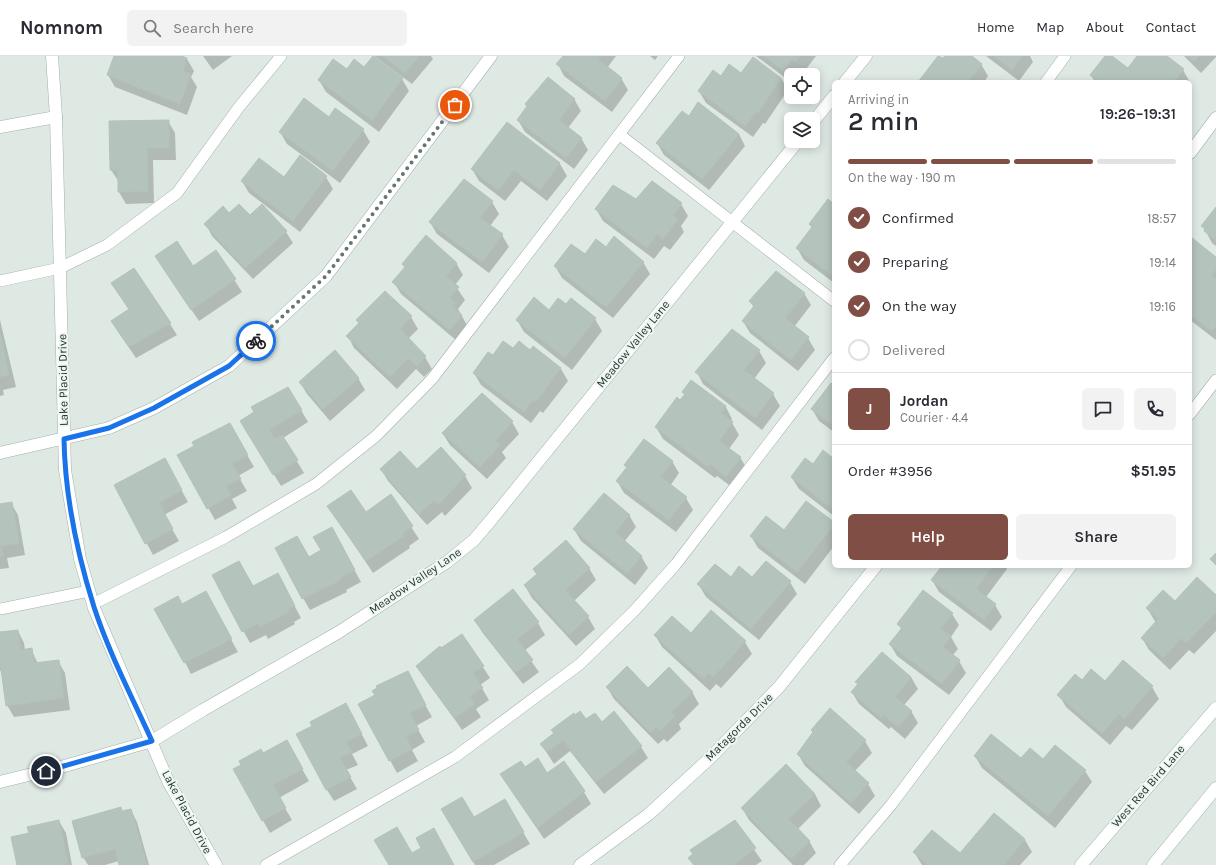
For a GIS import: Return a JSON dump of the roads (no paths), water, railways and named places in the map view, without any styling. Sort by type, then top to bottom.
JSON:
[{"type":"street","name":"Lake Placid Drive","points":[[52,56],[56,117],[66,477],[80,559],[93,604],[121,674],[152,741],[168,781],[216,865]]},
{"type":"street","points":[[0,453],[109,428],[154,408],[229,366],[326,276],[491,56]]},
{"type":"street","points":[[847,80],[866,56]]},
{"type":"street","points":[[820,113],[832,98]]},
{"type":"street","points":[[0,127],[56,117]]},
{"type":"street","points":[[1192,150],[1216,118]]},
{"type":"street","name":"Meadow Valley Lane","points":[[0,782],[61,767],[152,741],[339,632],[447,562],[474,540],[792,148]]},
{"type":"street","name":"Matagorda Drive","points":[[580,865],[649,814],[710,758],[779,687],[874,568]]},
{"type":"street","name":"West Red Bird Lane","points":[[1081,865],[1216,708]]},
{"type":"street","points":[[1153,865],[1216,788]]},
{"type":"lane","points":[[0,281],[60,268],[107,245],[177,193],[239,107],[281,56]]},
{"type":"lane","points":[[93,604],[226,537],[316,484],[376,436],[432,380],[679,56]]},
{"type":"lane","points":[[1047,80],[1065,56]]},
{"type":"lane","points":[[620,135],[832,299]]},
{"type":"lane","points":[[266,865],[455,757],[580,664],[635,610],[676,564],[832,361]]},
{"type":"lane","points":[[1192,411],[1216,380]]},
{"type":"lane","points":[[840,865],[891,805],[1069,568]]},
{"type":"lane","points":[[0,609],[89,591]]}]
